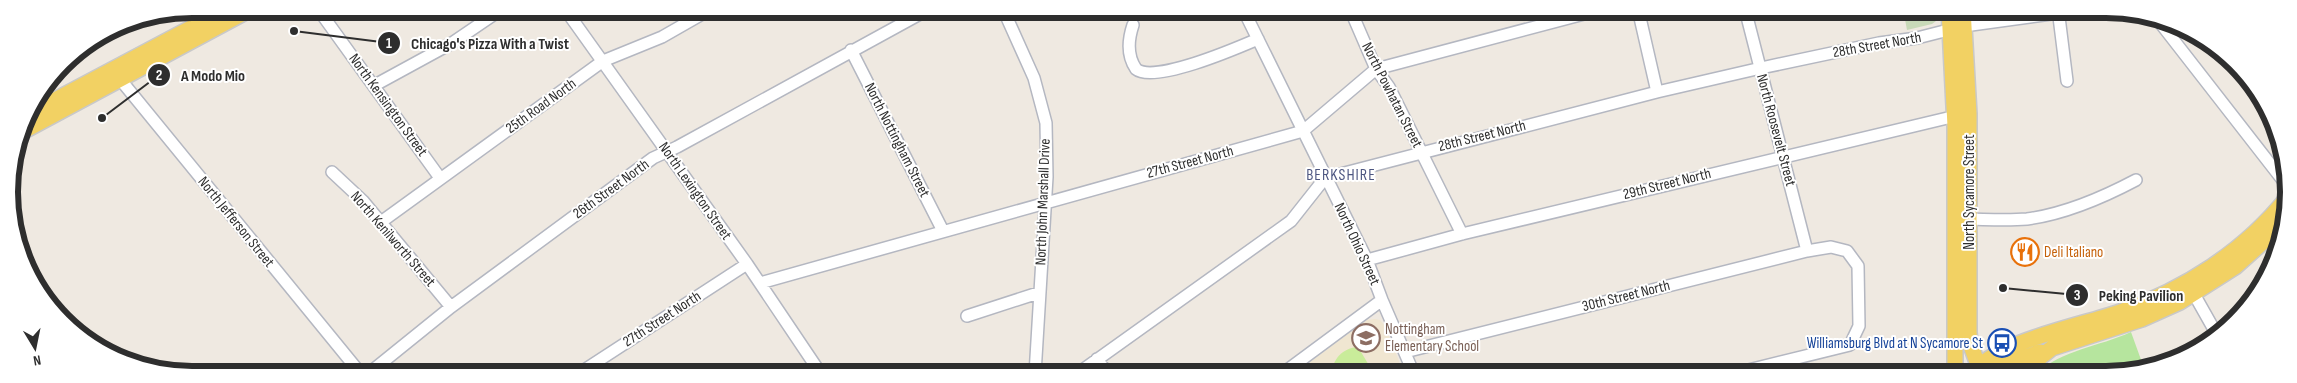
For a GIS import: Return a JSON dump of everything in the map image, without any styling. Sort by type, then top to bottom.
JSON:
[{"type":"main road","points":[[30,127],[212,18]]},
{"type":"main road","points":[[38,110],[116,75],[233,18]]},
{"type":"main road","name":"North Sycamore Street","points":[[1953,18],[1957,28],[1962,115],[1963,358],[1970,365]]},
{"type":"main road","name":"North Sycamore Street","points":[[1957,28],[1960,18]]},
{"type":"main road","points":[[1998,365],[2142,319],[2190,288],[2254,233],[2279,207]]},
{"type":"main road","points":[[1985,365],[2005,350],[2190,288],[2235,267],[2275,232]]},
{"type":"main road","points":[[1962,328],[1972,340],[1984,349],[2005,350]]},
{"type":"main road","name":"North Sycamore Street","points":[[1956,365],[1962,328]]},
{"type":"main road","points":[[2029,365],[2048,349]]},
{"type":"street","name":"North Kensington Street","points":[[325,18],[375,85],[440,178]]},
{"type":"street","points":[[375,85],[452,43],[489,18]]},
{"type":"street","name":"North Lexington Street","points":[[572,18],[747,264],[815,365]]},
{"type":"street","name":"25th Road North","points":[[382,222],[603,61],[662,37],[687,18]]},
{"type":"street","name":"26th Street North","points":[[379,365],[451,307],[653,158],[912,18]]},
{"type":"street","name":"North John Marshall Drive","points":[[1007,18],[1034,78],[1046,124],[1048,161],[1038,292],[1035,365]]},
{"type":"street","name":"North Ohio Street","points":[[1248,18],[1367,260],[1410,365]]},
{"type":"street","name":"North Powhatan Street","points":[[1354,18],[1376,69],[1389,86],[1462,234]]},
{"type":"street","name":"27th Street North","points":[[760,283],[1302,131],[1376,69],[1569,18]]},
{"type":"street","points":[[1640,18],[1657,92]]},
{"type":"street","name":"North Roosevelt Street","points":[[1747,18],[1807,251]]},
{"type":"street","name":"28th Street North","points":[[1325,178],[1421,151],[1760,68],[1879,43],[1917,38],[1957,28],[2016,18]]},
{"type":"street","points":[[2059,18],[2067,81]]},
{"type":"street","points":[[1133,25],[1129,40],[1131,58],[1136,69],[1149,75],[1216,57],[1258,39]]},
{"type":"street","points":[[2164,28],[2278,175]]},
{"type":"street","name":"North Nottingham Street","points":[[851,50],[943,231]]},
{"type":"street","name":"North Jefferson Street","points":[[116,75],[354,365]]},
{"type":"street","name":"29th Street North","points":[[1367,260],[1462,234],[1962,115]]},
{"type":"street","name":"North Kenilworth Street","points":[[332,172],[382,222],[451,307]]},
{"type":"street","points":[[1090,365],[1291,221],[1325,178]]},
{"type":"street","points":[[1962,219],[2018,220],[2050,214],[2094,200],[2136,180]]},
{"type":"street","name":"30th Street North","points":[[1405,352],[1807,251],[1830,247],[1847,251],[1858,266],[1860,296],[1859,326],[1850,344],[1767,365]]},
{"type":"street","name":"27th Street North","points":[[592,365],[747,264]]},
{"type":"street","points":[[2190,288],[2213,328]]},
{"type":"street","points":[[967,316],[1038,292]]},
{"type":"street","points":[[1294,365],[1382,300]]},
{"type":"street","points":[[1098,359],[1102,365]]},
{"type":"shaded area","name":"Nottingham Elementary School","points":[[1367,320],[1380,320],[1385,326],[1400,365],[1306,365]]},
{"type":"green space","points":[[1905,18],[1940,18],[1932,24],[1907,30]]},
{"type":"green space","points":[[2131,332],[2142,362],[2117,365],[2048,365],[2069,354]]},
{"type":"green space","points":[[1358,347],[1369,365],[1334,365],[1339,355]]},
{"type":"place","name":"Chicago's Pizza With a Twist","points":[[294,31]]},
{"type":"place","name":"A Modo Mio","points":[[102,118]]},
{"type":"place","name":"Deli Italiano","points":[[2025,252]]},
{"type":"place","name":"Peking Pavilion","points":[[2003,288]]},
{"type":"place","name":"Nottingham Elementary School","points":[[1366,338]]},
{"type":"place","name":"Williamsburg Blvd at N Sycamore St","points":[[2002,343]]},
{"type":"district","name":"BERKSHIRE","points":[[1341,175]]}]
